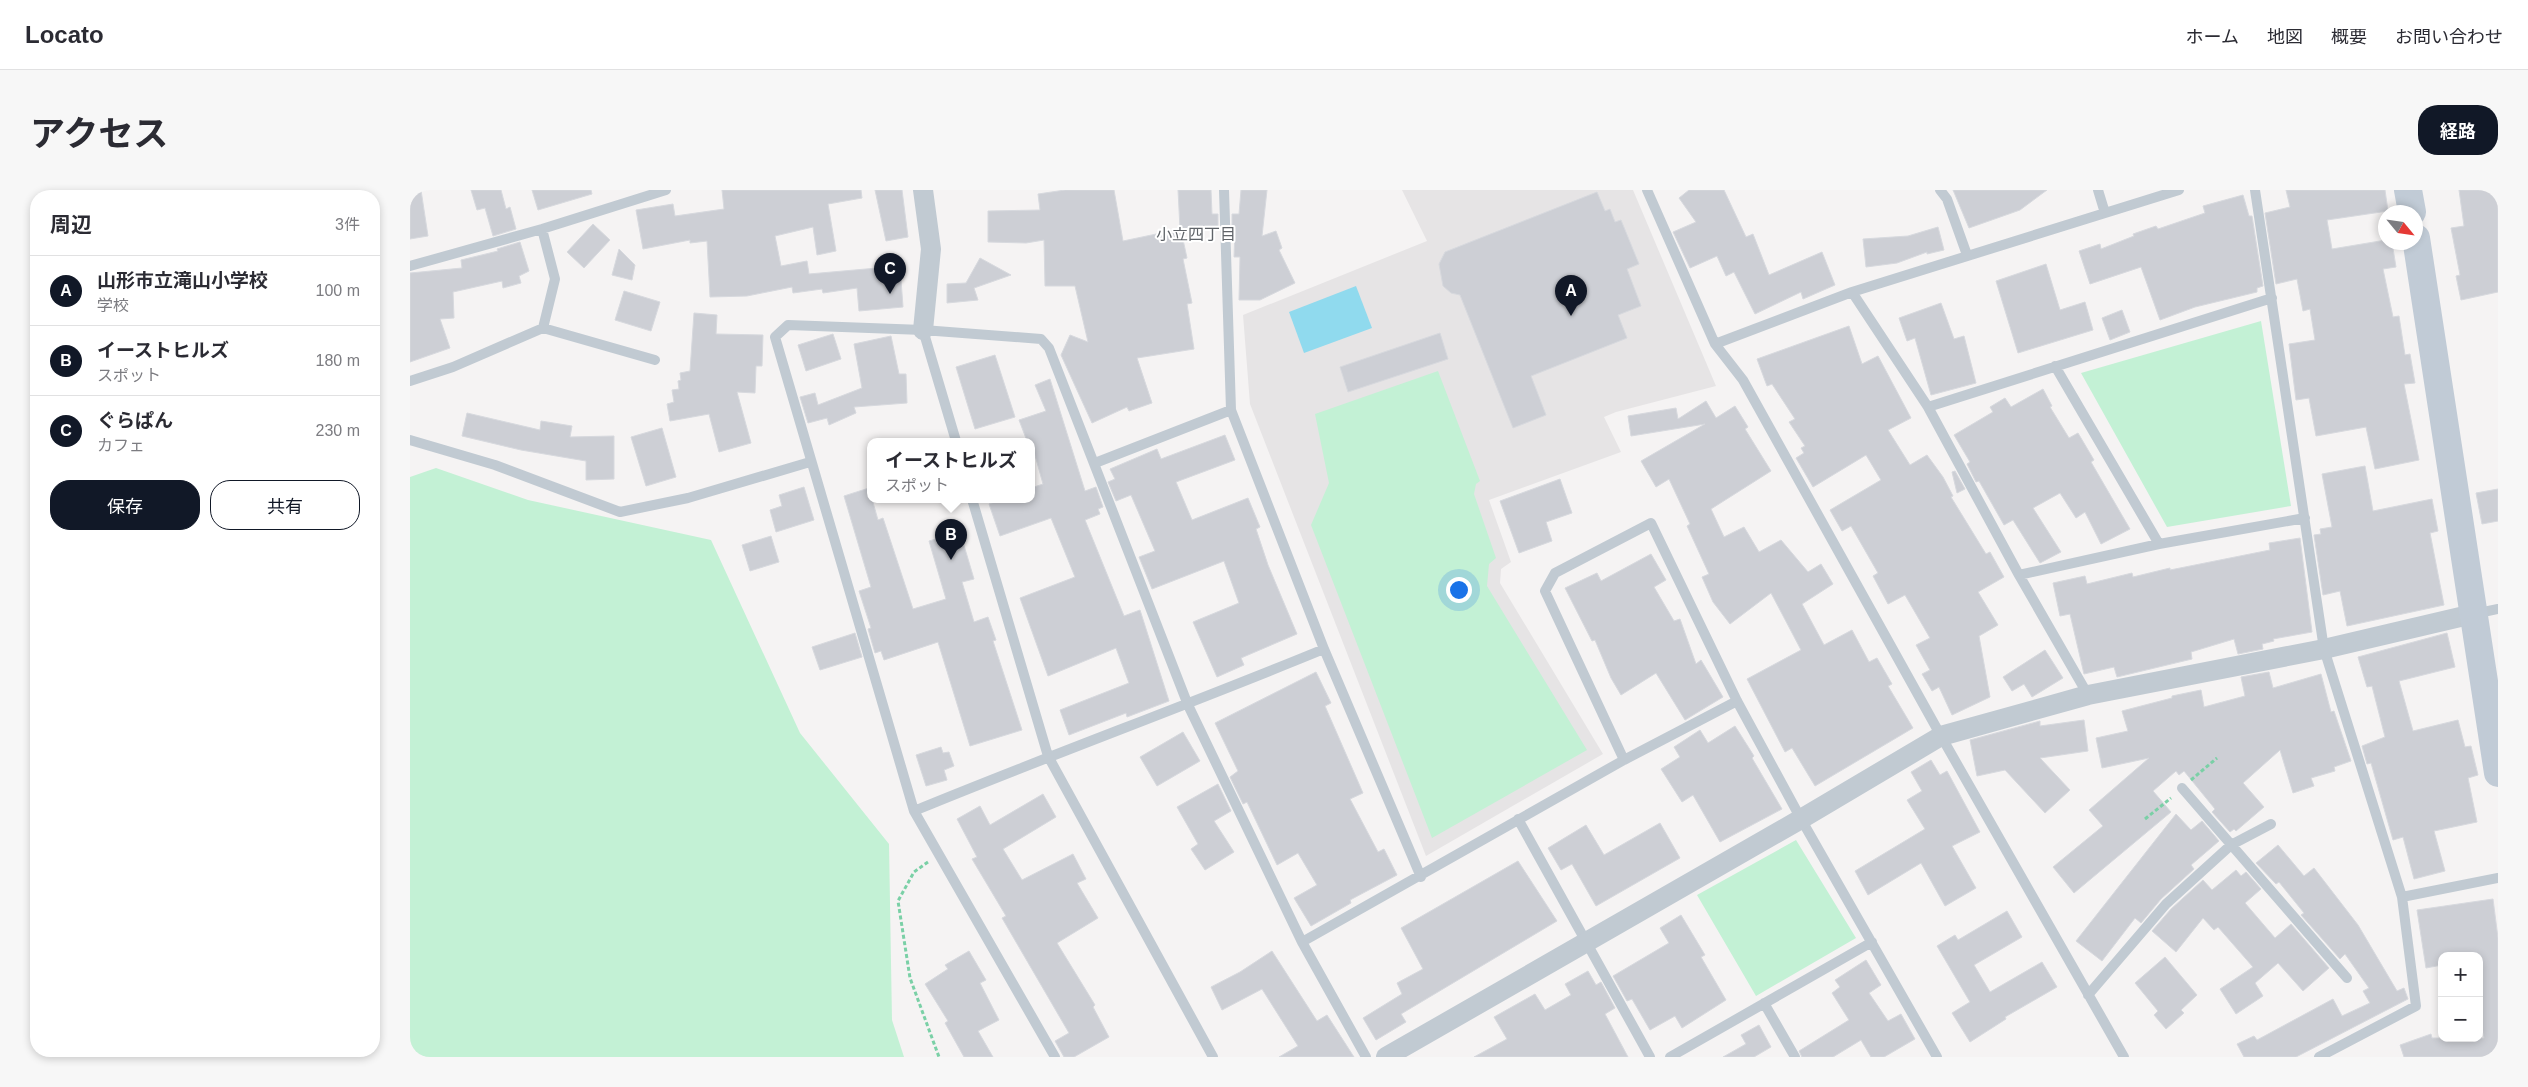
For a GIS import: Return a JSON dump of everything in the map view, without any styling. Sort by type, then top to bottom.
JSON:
[{"type":"street","points":[[923,190],[931,249],[923,330]]},
{"type":"street","points":[[2408,190],[2411,205]]},
{"type":"street","points":[[2418,250],[2486,612],[2498,773]]},
{"type":"street","points":[[1386,1057],[1587,943],[1941,736],[2088,695],[2324,648],[2486,612]]},
{"type":"lane","points":[[410,266],[542,229],[666,190]]},
{"type":"lane","points":[[1224,190],[1231,410],[1324,649],[1421,877]]},
{"type":"lane","points":[[1647,190],[1715,344],[1743,380],[1941,736],[2124,1057]]},
{"type":"lane","points":[[1940,190],[1947,199],[1967,255]]},
{"type":"lane","points":[[2098,190],[2105,213]]},
{"type":"lane","points":[[1715,344],[1852,292],[2178,190]]},
{"type":"lane","points":[[2255,190],[2324,648],[2402,897],[2416,1006],[2319,1057]]},
{"type":"lane","points":[[542,229],[555,279],[543,328]]},
{"type":"lane","points":[[1852,292],[1928,407],[2018,575],[2088,695]]},
{"type":"lane","points":[[1928,407],[2272,298]]},
{"type":"lane","points":[[1055,1057],[914,811],[810,462],[775,337],[788,325],[923,330],[1041,339],[1049,348],[1188,705],[1302,942],[1366,1057]]},
{"type":"lane","points":[[410,381],[454,367],[543,328],[656,360]]},
{"type":"lane","points":[[923,330],[955,438]]},
{"type":"lane","points":[[2055,366],[2159,544]]},
{"type":"lane","points":[[1095,463],[1231,410]]},
{"type":"lane","points":[[410,440],[495,466],[620,512],[688,498],[810,462]]},
{"type":"lane","points":[[973,503],[1048,756],[1213,1057]]},
{"type":"lane","points":[[2018,575],[2159,544],[2305,518]]},
{"type":"lane","points":[[1624,760],[1545,590],[1555,573],[1651,523],[1737,701],[1801,819],[1937,1057]]},
{"type":"lane","points":[[914,811],[1048,756],[1188,705],[1324,649]]},
{"type":"lane","points":[[1302,942],[1421,877],[1518,819],[1624,760],[1737,701]]},
{"type":"lane","points":[[2182,788],[2347,978]]},
{"type":"lane","points":[[1518,819],[1650,1057]]},
{"type":"lane","points":[[2088,995],[2166,904],[2231,845],[2271,824]]},
{"type":"lane","points":[[2402,897],[2498,878]]},
{"type":"lane","points":[[1670,1057],[1872,942]]},
{"type":"lane","points":[[1764,1003],[1795,1057]]},
{"type":"path","points":[[939,854],[914,872],[898,901],[910,978],[939,1057]]},
{"type":"shaded area","points":[[1402,190],[1633,190],[1716,386],[1616,412],[1604,417],[1621,452],[1489,500],[1511,562],[1501,569],[1500,583],[1603,754],[1426,856],[1250,404],[1243,315],[1427,241]]},
{"type":"green space","points":[[2261,321],[2291,506],[2167,527],[2081,373]]},
{"type":"green space","points":[[1438,371],[1480,481],[1476,484],[1474,494],[1496,558],[1489,564],[1487,586],[1587,750],[1432,838],[1311,525],[1329,483],[1315,414]]},
{"type":"green space","points":[[436,468],[528,500],[711,540],[800,733],[889,844],[892,1020],[904,1057],[410,1057],[410,477]]},
{"type":"green space","points":[[1796,840],[1856,938],[1756,996],[1697,895]]},
{"type":"water","points":[[1356,286],[1372,328],[1304,353],[1289,312]]},
{"type":"building","points":[[410,190],[421,190],[428,236],[410,239]]},
{"type":"building","points":[[471,190],[501,190],[506,209],[510,207],[516,229],[493,236],[485,208],[477,210]]},
{"type":"building","points":[[532,190],[591,190],[592,194],[538,210]]},
{"type":"building","points":[[722,190],[861,190],[862,198],[828,204],[836,251],[817,255],[813,227],[775,236],[781,266],[807,261],[809,274],[900,266],[903,307],[859,311],[857,288],[823,293],[822,289],[793,293],[792,287],[747,296],[710,297],[707,241],[690,243],[690,240],[643,249],[636,210],[673,204],[675,216],[724,209]]},
{"type":"building","points":[[875,190],[902,190],[908,237],[886,241]]},
{"type":"building","points":[[1065,190],[1114,190],[1123,241],[1180,229],[1178,190],[1211,190],[1212,214],[1218,214],[1218,229],[1181,230],[1187,258],[1183,259],[1192,303],[1187,304],[1194,349],[1137,358],[1152,403],[1129,411],[1127,407],[1092,423],[1061,355],[1070,335],[1088,342],[1075,286],[1045,286],[1044,240],[1026,243],[988,242],[988,211],[1040,210],[1038,194]]},
{"type":"building","points":[[1241,190],[1267,190],[1262,236],[1276,231],[1282,248],[1279,250],[1295,283],[1260,300],[1239,300],[1240,257],[1234,257],[1235,229],[1232,229],[1232,214],[1239,214]]},
{"type":"building","points":[[1689,190],[1724,190],[1746,237],[1753,234],[1769,275],[1822,252],[1835,285],[1803,299],[1801,292],[1755,314],[1734,272],[1726,276],[1717,256],[1690,268],[1673,232],[1696,222],[1679,198]]},
{"type":"building","points":[[1953,190],[2047,190],[2020,210],[1969,228]]},
{"type":"building","points":[[2286,190],[2385,190],[2387,205],[2378,205],[2378,212],[2327,220],[2332,249],[2378,241],[2378,250],[2393,250],[2396,267],[2383,269],[2393,317],[2399,316],[2405,355],[2410,354],[2415,383],[2404,384],[2419,460],[2375,469],[2366,427],[2316,436],[2309,398],[2296,400],[2289,344],[2315,340],[2310,309],[2303,311],[2297,279],[2276,284],[2265,213],[2290,207]]},
{"type":"building","points":[[2459,190],[2498,190],[2498,292],[2461,300],[2456,276],[2460,275],[2451,228],[2464,226]]},
{"type":"building","points":[[1597,192],[1605,211],[1610,209],[1615,222],[1621,220],[1639,264],[1627,269],[1641,306],[1618,315],[1627,338],[1531,376],[1546,415],[1513,428],[1460,295],[1451,293],[1443,286],[1439,264],[1445,252]]},
{"type":"building","points":[[2243,195],[2249,216],[2252,216],[2263,286],[2257,288],[2257,292],[2195,307],[2160,320],[2141,267],[2090,284],[2079,251],[2100,244],[2101,249],[2156,226],[2158,229],[2205,213],[2203,206]]},
{"type":"building","points":[[593,224],[610,240],[584,268],[567,252]]},
{"type":"building","points":[[1938,227],[1944,250],[1927,254],[1927,252],[1897,263],[1866,267],[1863,239],[1908,236]]},
{"type":"building","points":[[520,242],[529,271],[519,276],[521,283],[503,288],[502,281],[453,292],[454,318],[440,319],[450,348],[410,362],[410,273],[462,268],[461,260],[498,251],[497,249]]},
{"type":"building","points":[[619,249],[635,265],[632,280],[612,275]]},
{"type":"building","points":[[980,258],[1011,275],[974,288],[978,300],[947,303],[947,284],[966,283]]},
{"type":"building","points":[[2046,264],[2060,310],[2085,302],[2093,330],[2018,353],[1996,281]]},
{"type":"building","points":[[624,291],[660,302],[651,331],[615,320]]},
{"type":"building","points":[[1941,303],[1954,339],[1964,336],[1976,383],[1931,395],[1915,338],[1907,341],[1899,318]]},
{"type":"building","points":[[2122,310],[2130,332],[2110,340],[2102,318]]},
{"type":"building","points":[[694,313],[717,315],[716,334],[763,335],[762,366],[756,366],[755,393],[737,392],[751,443],[719,452],[709,414],[670,421],[667,404],[674,402],[672,390],[679,389],[680,373],[690,371]]},
{"type":"building","points":[[1849,326],[1862,364],[1878,356],[1911,418],[1888,430],[1910,465],[1927,455],[1943,477],[1953,496],[1951,497],[1986,554],[1990,552],[2004,577],[1978,592],[1998,625],[1979,636],[1990,697],[1952,715],[1939,687],[1932,691],[1922,674],[1930,670],[1916,645],[1930,638],[1905,595],[1888,604],[1873,576],[1878,573],[1851,526],[1842,531],[1830,510],[1881,480],[1866,455],[1813,487],[1796,458],[1804,453],[1801,448],[1805,446],[1789,422],[1795,419],[1772,384],[1767,386],[1757,359]]},
{"type":"building","points":[[1440,333],[1448,359],[1348,392],[1340,367]]},
{"type":"building","points":[[833,334],[841,359],[806,371],[798,345]]},
{"type":"building","points":[[891,336],[899,374],[906,374],[907,403],[854,407],[856,413],[829,425],[827,418],[808,423],[800,397],[815,393],[818,405],[862,388],[854,344]]},
{"type":"building","points":[[995,355],[1015,417],[975,429],[956,367]]},
{"type":"building","points":[[1050,379],[1085,491],[1096,487],[1103,507],[1098,509],[1100,514],[1085,520],[1124,616],[1140,610],[1169,701],[1127,717],[1126,713],[1069,735],[1060,710],[1129,683],[1116,648],[1048,676],[1020,598],[1075,577],[1051,518],[1000,536],[989,504],[1035,503],[1035,487],[1043,484],[1035,455],[1035,438],[1026,438],[1019,420],[1046,411],[1035,385]]},
{"type":"building","points":[[2043,389],[2052,406],[2050,407],[2069,438],[2078,433],[2094,460],[2091,462],[2130,529],[2101,544],[2085,512],[2076,518],[2060,493],[2033,508],[2061,552],[2040,563],[2013,520],[2004,525],[1979,481],[1976,482],[1967,464],[1970,462],[1954,435],[1993,412],[1990,407],[2005,398],[2011,407]]},
{"type":"building","points":[[1706,401],[1716,418],[1735,406],[1748,427],[1745,429],[1771,471],[1711,509],[1724,537],[1744,527],[1759,552],[1781,540],[1808,572],[1821,564],[1833,584],[1802,604],[1824,645],[1852,630],[1869,662],[1877,658],[1892,684],[1888,686],[1913,728],[1815,786],[1792,748],[1785,752],[1747,679],[1801,650],[1771,593],[1730,624],[1713,602],[1702,577],[1709,574],[1687,526],[1690,524],[1669,479],[1656,487],[1641,461],[1705,424],[1631,436],[1628,416],[1676,408],[1678,419]]},
{"type":"building","points":[[467,413],[540,430],[541,421],[572,426],[570,437],[614,436],[614,479],[586,480],[586,461],[521,450],[462,436]]},
{"type":"building","points":[[662,428],[676,477],[646,486],[631,437]]},
{"type":"building","points":[[1225,435],[1235,460],[1176,482],[1192,520],[1248,498],[1260,527],[1256,529],[1268,565],[1297,634],[1241,658],[1244,665],[1217,677],[1193,622],[1239,603],[1224,561],[1152,589],[1139,557],[1155,551],[1131,495],[1116,501],[1108,482],[1115,479],[1110,469],[1157,449],[1161,459]]},
{"type":"building","points":[[2365,466],[2373,511],[2432,499],[2438,531],[2430,533],[2444,605],[2347,626],[2340,591],[2323,595],[2314,535],[2321,534],[2320,529],[2332,527],[2322,474]]},
{"type":"building","points":[[1955,471],[1965,489],[1957,493],[1952,472]]},
{"type":"building","points":[[1560,479],[1572,513],[1546,522],[1552,541],[1519,553],[1500,501]]},
{"type":"building","points":[[804,487],[814,520],[776,532],[770,510],[782,506],[779,495]]},
{"type":"building","points":[[867,489],[867,503],[873,503],[878,520],[883,518],[913,609],[946,599],[929,541],[960,532],[974,579],[962,582],[974,622],[988,617],[996,640],[993,641],[1022,730],[970,746],[938,642],[884,660],[881,651],[875,653],[868,629],[871,628],[859,591],[871,587],[844,496]]},
{"type":"building","points":[[2498,489],[2498,521],[2482,524],[2476,493]]},
{"type":"building","points":[[771,536],[779,562],[750,571],[742,545]]},
{"type":"building","points":[[2300,538],[2312,632],[2273,639],[2274,641],[2262,644],[2263,649],[2238,654],[2234,639],[2191,652],[2192,659],[2117,677],[2114,667],[2084,674],[2070,614],[2060,616],[2053,583],[2085,576],[2087,584],[2132,573],[2133,577],[2170,568],[2170,570],[2270,550],[2269,543]]},
{"type":"building","points":[[1651,554],[1666,580],[1654,587],[1674,621],[1680,619],[1696,664],[1701,660],[1723,697],[1685,720],[1656,673],[1621,695],[1611,678],[1595,640],[1592,641],[1565,588],[1597,573],[1601,581]]},
{"type":"building","points":[[855,633],[862,657],[820,670],[812,647]]},
{"type":"building","points":[[2447,633],[2455,667],[2399,681],[2413,731],[2458,720],[2465,747],[2471,746],[2478,775],[2468,778],[2477,822],[2434,831],[2445,871],[2414,879],[2403,837],[2393,840],[2371,763],[2367,764],[2362,746],[2385,737],[2372,686],[2367,687],[2358,657]]},
{"type":"building","points":[[2045,650],[2063,678],[2032,697],[2024,684],[2012,691],[2003,677]]},
{"type":"building","points":[[1316,672],[1331,703],[1325,706],[1363,793],[1350,799],[1378,852],[1384,849],[1397,875],[1350,900],[1351,903],[1311,926],[1294,898],[1317,885],[1298,853],[1277,865],[1247,802],[1243,804],[1230,777],[1238,771],[1215,723]]},
{"type":"building","points":[[2269,672],[2273,688],[2321,674],[2331,712],[2334,711],[2351,761],[2334,767],[2335,771],[2311,778],[2314,786],[2293,793],[2280,750],[2243,783],[2264,807],[2236,831],[2234,829],[2230,832],[2212,812],[2215,809],[2184,771],[2179,775],[2176,771],[2153,791],[2171,812],[2074,893],[2053,867],[2103,826],[2089,810],[2149,758],[2102,768],[2096,738],[2128,731],[2122,711],[2172,698],[2172,696],[2201,690],[2204,707],[2245,696],[2241,677]]},
{"type":"building","points":[[2084,720],[2088,751],[2040,758],[2070,790],[2045,813],[2005,770],[1977,776],[1970,740],[2040,721],[2040,726]]},
{"type":"building","points":[[1735,726],[1754,756],[1752,758],[1782,809],[1720,842],[1693,795],[1682,802],[1661,769],[1680,757],[1674,747],[1700,730],[1708,743]]},
{"type":"building","points":[[1183,732],[1200,761],[1157,786],[1140,757]]},
{"type":"building","points":[[941,747],[943,753],[949,752],[954,766],[944,770],[947,780],[926,786],[916,755]]},
{"type":"building","points":[[1931,760],[1940,775],[1947,771],[1980,832],[1952,846],[1976,888],[1945,906],[1921,863],[1868,895],[1855,871],[1925,829],[1907,800],[1922,791],[1911,772]]},
{"type":"building","points":[[1218,784],[1231,811],[1214,821],[1234,852],[1205,870],[1191,849],[1198,844],[1177,807]]},
{"type":"building","points":[[1043,794],[1056,817],[1003,849],[1022,880],[1073,854],[1086,879],[1077,883],[1098,918],[1057,943],[1095,1005],[1093,1007],[1109,1037],[1074,1057],[1064,1057],[1055,1041],[1069,1033],[1002,918],[1006,916],[972,859],[977,857],[957,819],[980,806],[990,825]]},
{"type":"building","points":[[2176,814],[2191,830],[2202,821],[2219,841],[2191,865],[2194,869],[2161,899],[2141,923],[2135,918],[2102,961],[2076,941]]},
{"type":"building","points":[[1660,823],[1680,858],[1596,906],[1572,864],[1561,870],[1548,848],[1586,825],[1604,855]]},
{"type":"building","points":[[2278,845],[2304,876],[2314,868],[2358,925],[2397,991],[2404,988],[2408,999],[2296,1057],[2244,1057],[2237,1044],[2254,1036],[2257,1040],[2333,999],[2342,1016],[2370,1003],[2363,991],[2369,988],[2345,954],[2340,959],[2301,915],[2304,913],[2279,882],[2276,884],[2256,863]]},
{"type":"building","points":[[1518,861],[1557,921],[1401,1014],[1406,1022],[1376,1040],[1363,1018],[1402,994],[1397,983],[1423,969],[1401,928]]},
{"type":"building","points":[[2236,870],[2241,876],[2246,872],[2261,889],[2245,903],[2275,938],[2291,924],[2329,968],[2303,991],[2278,963],[2255,983],[2263,996],[2236,1014],[2220,989],[2253,967],[2218,927],[2214,930],[2203,918],[2176,952],[2152,931],[2171,909],[2203,880],[2212,890]]},
{"type":"building","points":[[2493,899],[2498,938],[2498,1057],[2404,1057],[2400,1045],[2431,1034],[2432,1038],[2438,1038],[2438,1042],[2483,1042],[2484,1038],[2483,952],[2438,952],[2438,966],[2426,968],[2417,910]]},
{"type":"building","points":[[2007,911],[2022,937],[1974,965],[1990,992],[2042,962],[2057,987],[2005,1017],[2006,1019],[1970,1042],[1952,1013],[1970,1002],[1937,946],[1955,935],[1958,940]]},
{"type":"building","points":[[1681,915],[1705,955],[1701,957],[1726,1000],[1682,1028],[1675,1016],[1650,1030],[1632,999],[1627,1001],[1613,976],[1669,943],[1660,928]]},
{"type":"building","points":[[969,951],[986,980],[980,983],[999,1020],[978,1031],[993,1057],[964,1057],[945,1023],[948,1021],[925,984],[948,969],[945,965]]},
{"type":"building","points":[[1272,951],[1317,1021],[1327,1015],[1354,1057],[1279,1057],[1298,1046],[1262,989],[1222,1010],[1211,987],[1240,972]]},
{"type":"building","points":[[2165,957],[2197,995],[2181,1010],[2184,1013],[2166,1029],[2154,1015],[2158,1011],[2135,983]]},
{"type":"building","points":[[1866,960],[1881,985],[1869,993],[1888,1021],[1901,1014],[1915,1039],[1884,1057],[1871,1057],[1861,1040],[1833,1057],[1802,1057],[1799,1051],[1849,1020],[1832,993],[1840,987],[1835,980]]},
{"type":"building","points":[[1588,971],[1596,985],[1601,982],[1615,1008],[1605,1014],[1628,1057],[1474,1057],[1507,1039],[1494,1017],[1535,994],[1545,1010],[1571,995],[1565,984]]},
{"type":"building","points":[[1759,1025],[1771,1047],[1754,1057],[1723,1057],[1746,1044],[1741,1035]]},
{"type":"place","name":"ぐらぱん","points":[[890,294]]},
{"type":"place","name":"山形市立滝山小学校","points":[[1571,316]]},
{"type":"place","name":"イーストヒルズ","points":[[951,560]]},
{"type":"district","name":"小立四丁目","points":[[1196,234]]}]
